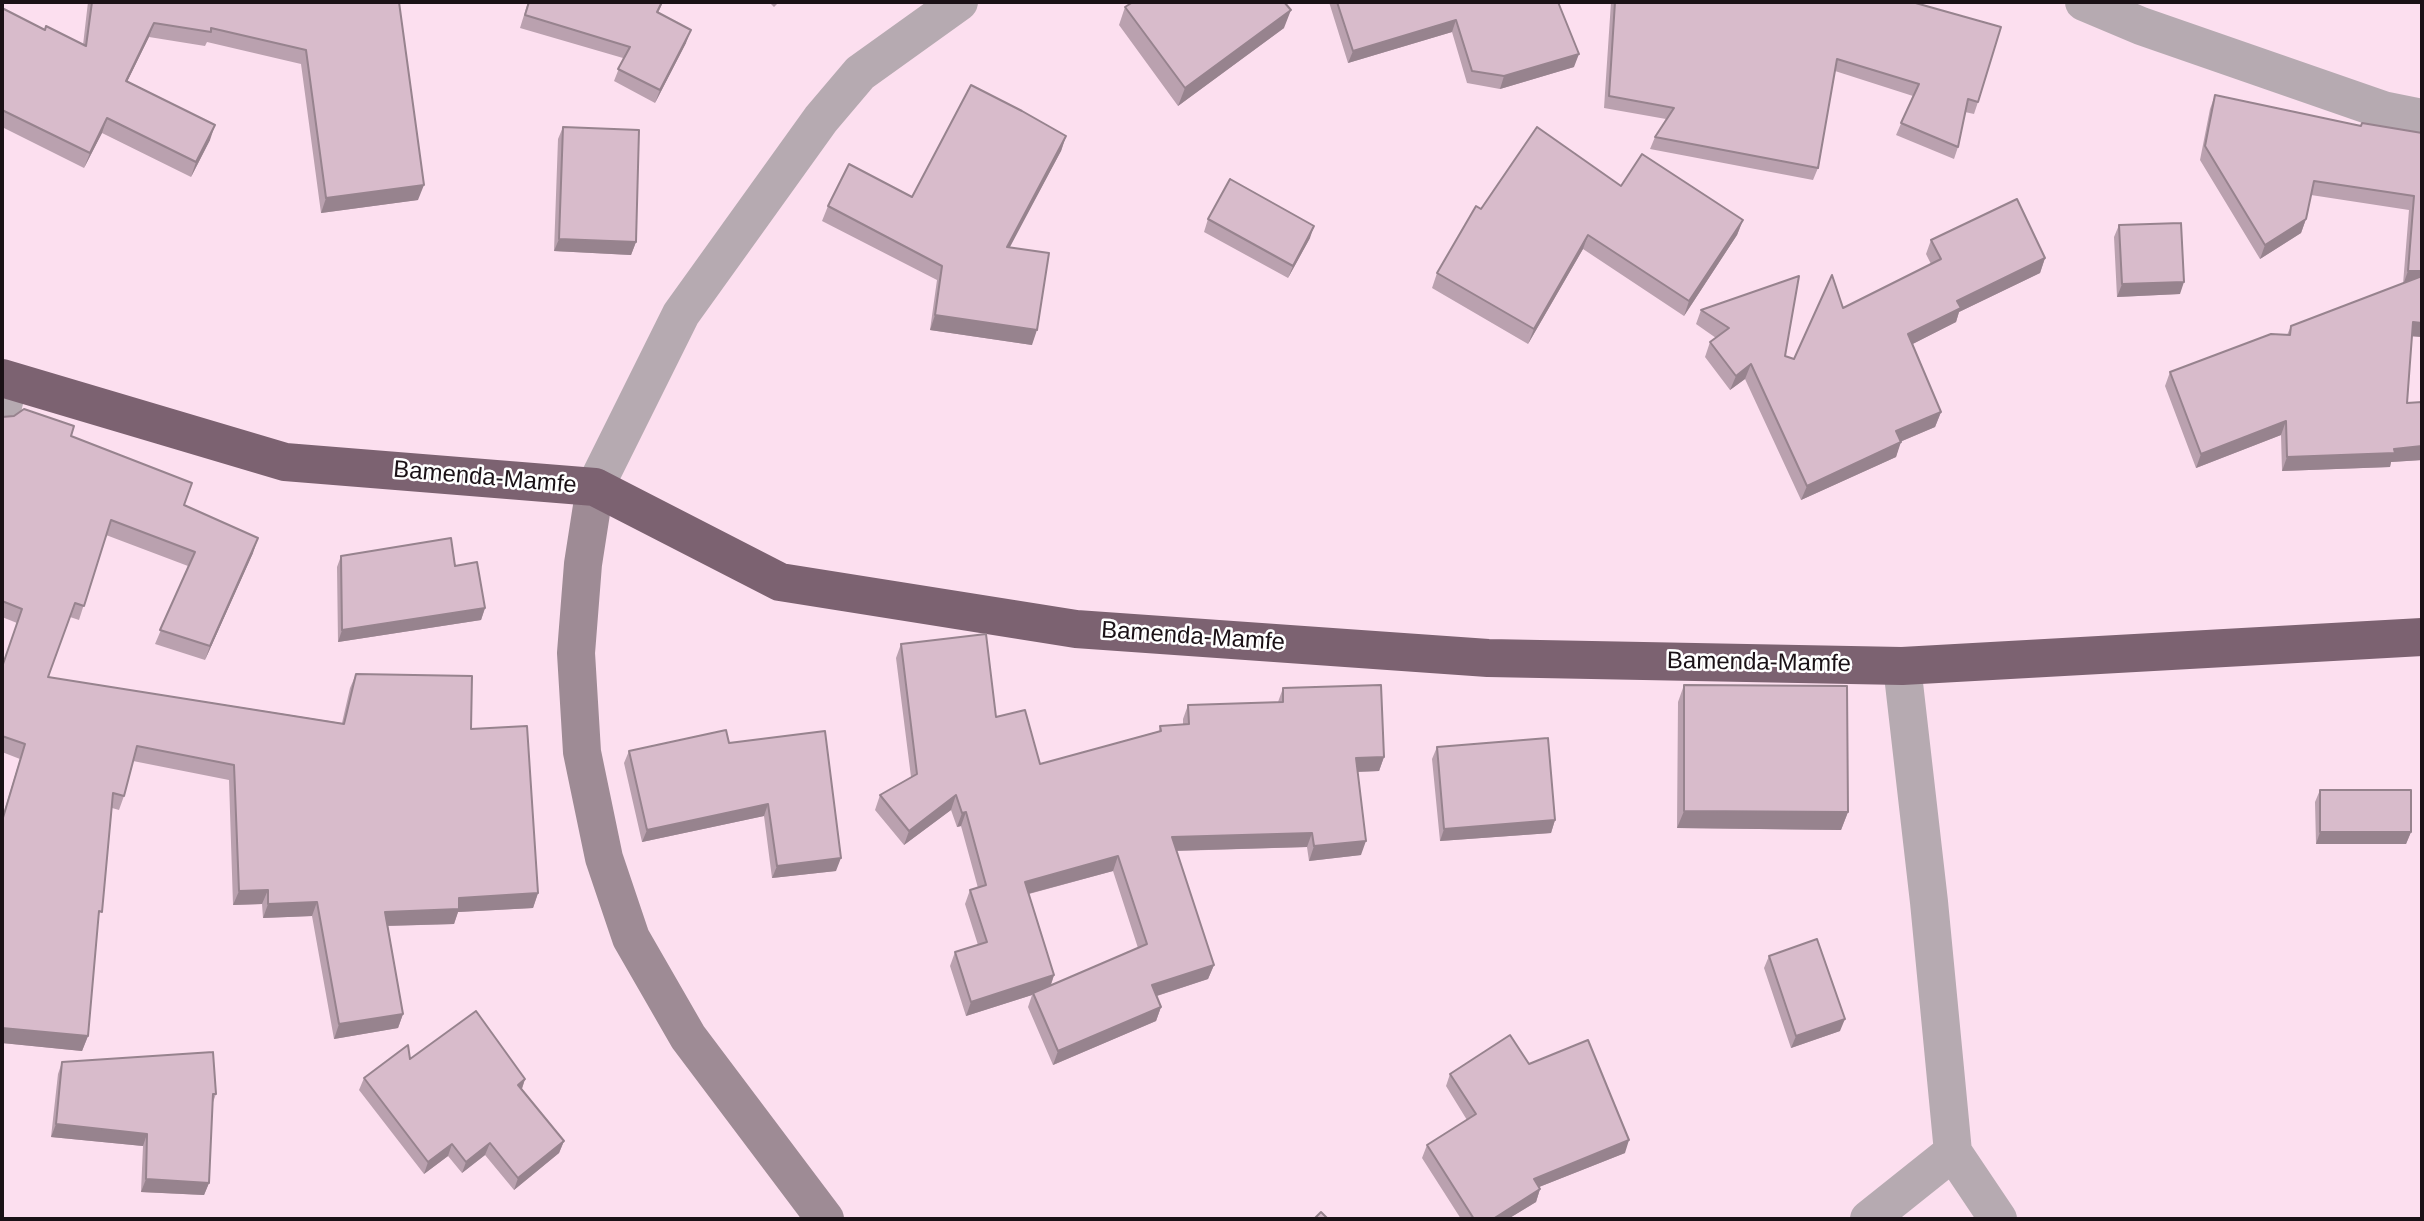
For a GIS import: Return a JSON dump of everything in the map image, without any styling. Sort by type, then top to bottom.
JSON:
[{"type":"highway","name":"Bamenda-Mamfe","points":[[4,390],[285,462],[595,487],[780,582],[1076,629],[1488,658],[1902,666],[2422,637]]},
{"type":"street","points":[[825,1219],[688,1037],[631,938],[604,858],[582,752],[576,653],[583,564],[595,487],[681,314],[821,119],[860,73],[959,2]]},
{"type":"street","points":[[2084,2],[2141,26],[2370,106],[2422,118]]},
{"type":"street","points":[[1902,666],[1929,902],[1953,1152],[1998,1219]]},
{"type":"street","points":[[1869,1219],[1953,1152]]},
{"type":"building","points":[[92,2],[399,2],[424,185],[326,198],[306,50],[211,28],[211,32],[154,23],[126,81],[215,125],[196,162],[107,118],[90,153],[2,110],[2,8],[45,30],[46,26],[86,46]]},
{"type":"building","points":[[529,2],[662,2],[657,12],[691,30],[660,90],[618,69],[630,47],[525,15]]},
{"type":"building","points":[[1133,2],[1284,2],[1291,10],[1185,88],[1125,7]]},
{"type":"building","points":[[1337,2],[1558,2],[1579,54],[1504,76],[1472,71],[1456,20],[1353,51]]},
{"type":"building","points":[[1615,2],[1912,2],[2001,27],[1978,102],[1968,99],[1958,147],[1901,123],[1919,84],[1837,59],[1818,168],[1655,137],[1674,108],[1609,96]]},
{"type":"building","points":[[971,85],[1066,136],[1007,247],[1049,253],[1037,330],[935,315],[942,266],[828,206],[849,164],[912,197]]},
{"type":"building","points":[[2215,95],[2361,126],[2362,123],[2422,133],[2422,271],[2408,271],[2414,196],[2314,181],[2306,219],[2265,245],[2205,146]]},
{"type":"building","points":[[563,127],[639,130],[636,242],[559,239]]},
{"type":"building","points":[[1537,127],[1621,186],[1642,154],[1743,220],[1689,301],[1588,235],[1534,329],[1437,273],[1476,206],[1481,209]]},
{"type":"building","points":[[1230,179],[1314,226],[1293,266],[1208,219]]},
{"type":"building","points":[[2017,199],[2045,258],[1957,301],[1961,308],[1908,334],[1941,412],[1896,431],[1901,442],[1807,486],[1751,364],[1736,376],[1710,342],[1729,328],[1701,310],[1799,276],[1785,356],[1794,359],[1832,275],[1843,308],[1941,259],[1931,240]]},
{"type":"building","points":[[2181,223],[2184,282],[2122,284],[2119,225]]},
{"type":"building","points":[[2422,276],[2422,323],[2413,322],[2407,403],[2422,402],[2422,446],[2394,449],[2395,453],[2287,457],[2286,421],[2201,454],[2170,372],[2271,334],[2290,335],[2291,326]]},
{"type":"building","points":[[24,409],[74,426],[71,436],[192,483],[184,505],[258,538],[210,646],[160,630],[195,552],[111,520],[84,606],[75,603],[48,677],[344,724],[356,674],[472,676],[471,729],[527,726],[538,893],[459,898],[459,909],[385,912],[403,1014],[339,1024],[317,902],[268,904],[268,890],[239,891],[234,765],[137,746],[124,796],[113,793],[88,1036],[2,1028],[2,821],[25,744],[2,736],[2,667],[22,609],[2,601],[2,417],[14,416]]},
{"type":"building","points":[[451,538],[455,566],[477,562],[485,608],[342,630],[341,556]]},
{"type":"building","points":[[986,634],[996,717],[1025,710],[1040,764],[1161,731],[1160,726],[1189,724],[1188,705],[1283,702],[1283,688],[1381,685],[1384,757],[1356,758],[1366,841],[1314,846],[1312,833],[1172,837],[1214,965],[1152,985],[1161,1007],[1058,1051],[1033,993],[1147,944],[1118,856],[1025,882],[1054,975],[971,1002],[955,952],[987,942],[970,890],[986,885],[966,812],[962,813],[956,795],[909,831],[880,795],[917,774],[901,644]]},
{"type":"building","points":[[1684,685],[1847,686],[1848,812],[1684,811]]},
{"type":"building","points":[[726,730],[729,743],[825,731],[841,858],[777,866],[768,804],[647,830],[629,751]]},
{"type":"building","points":[[1548,738],[1555,820],[1444,829],[1437,747]]},
{"type":"building","points":[[2320,790],[2411,790],[2411,832],[2320,832]]},
{"type":"building","points":[[1817,939],[1845,1019],[1796,1036],[1769,956]]},
{"type":"building","points":[[476,1011],[525,1079],[518,1085],[564,1141],[518,1178],[490,1143],[466,1162],[452,1144],[428,1162],[364,1078],[408,1045],[410,1059]]},
{"type":"building","points":[[1510,1035],[1529,1064],[1588,1040],[1629,1140],[1534,1179],[1540,1189],[1493,1219],[1474,1219],[1427,1145],[1476,1114],[1450,1074]]},
{"type":"building","points":[[213,1052],[216,1094],[213,1094],[209,1183],[146,1179],[147,1134],[56,1124],[62,1062]]},
{"type":"building","points":[[1321,1212],[1328,1219],[1314,1219]]}]
